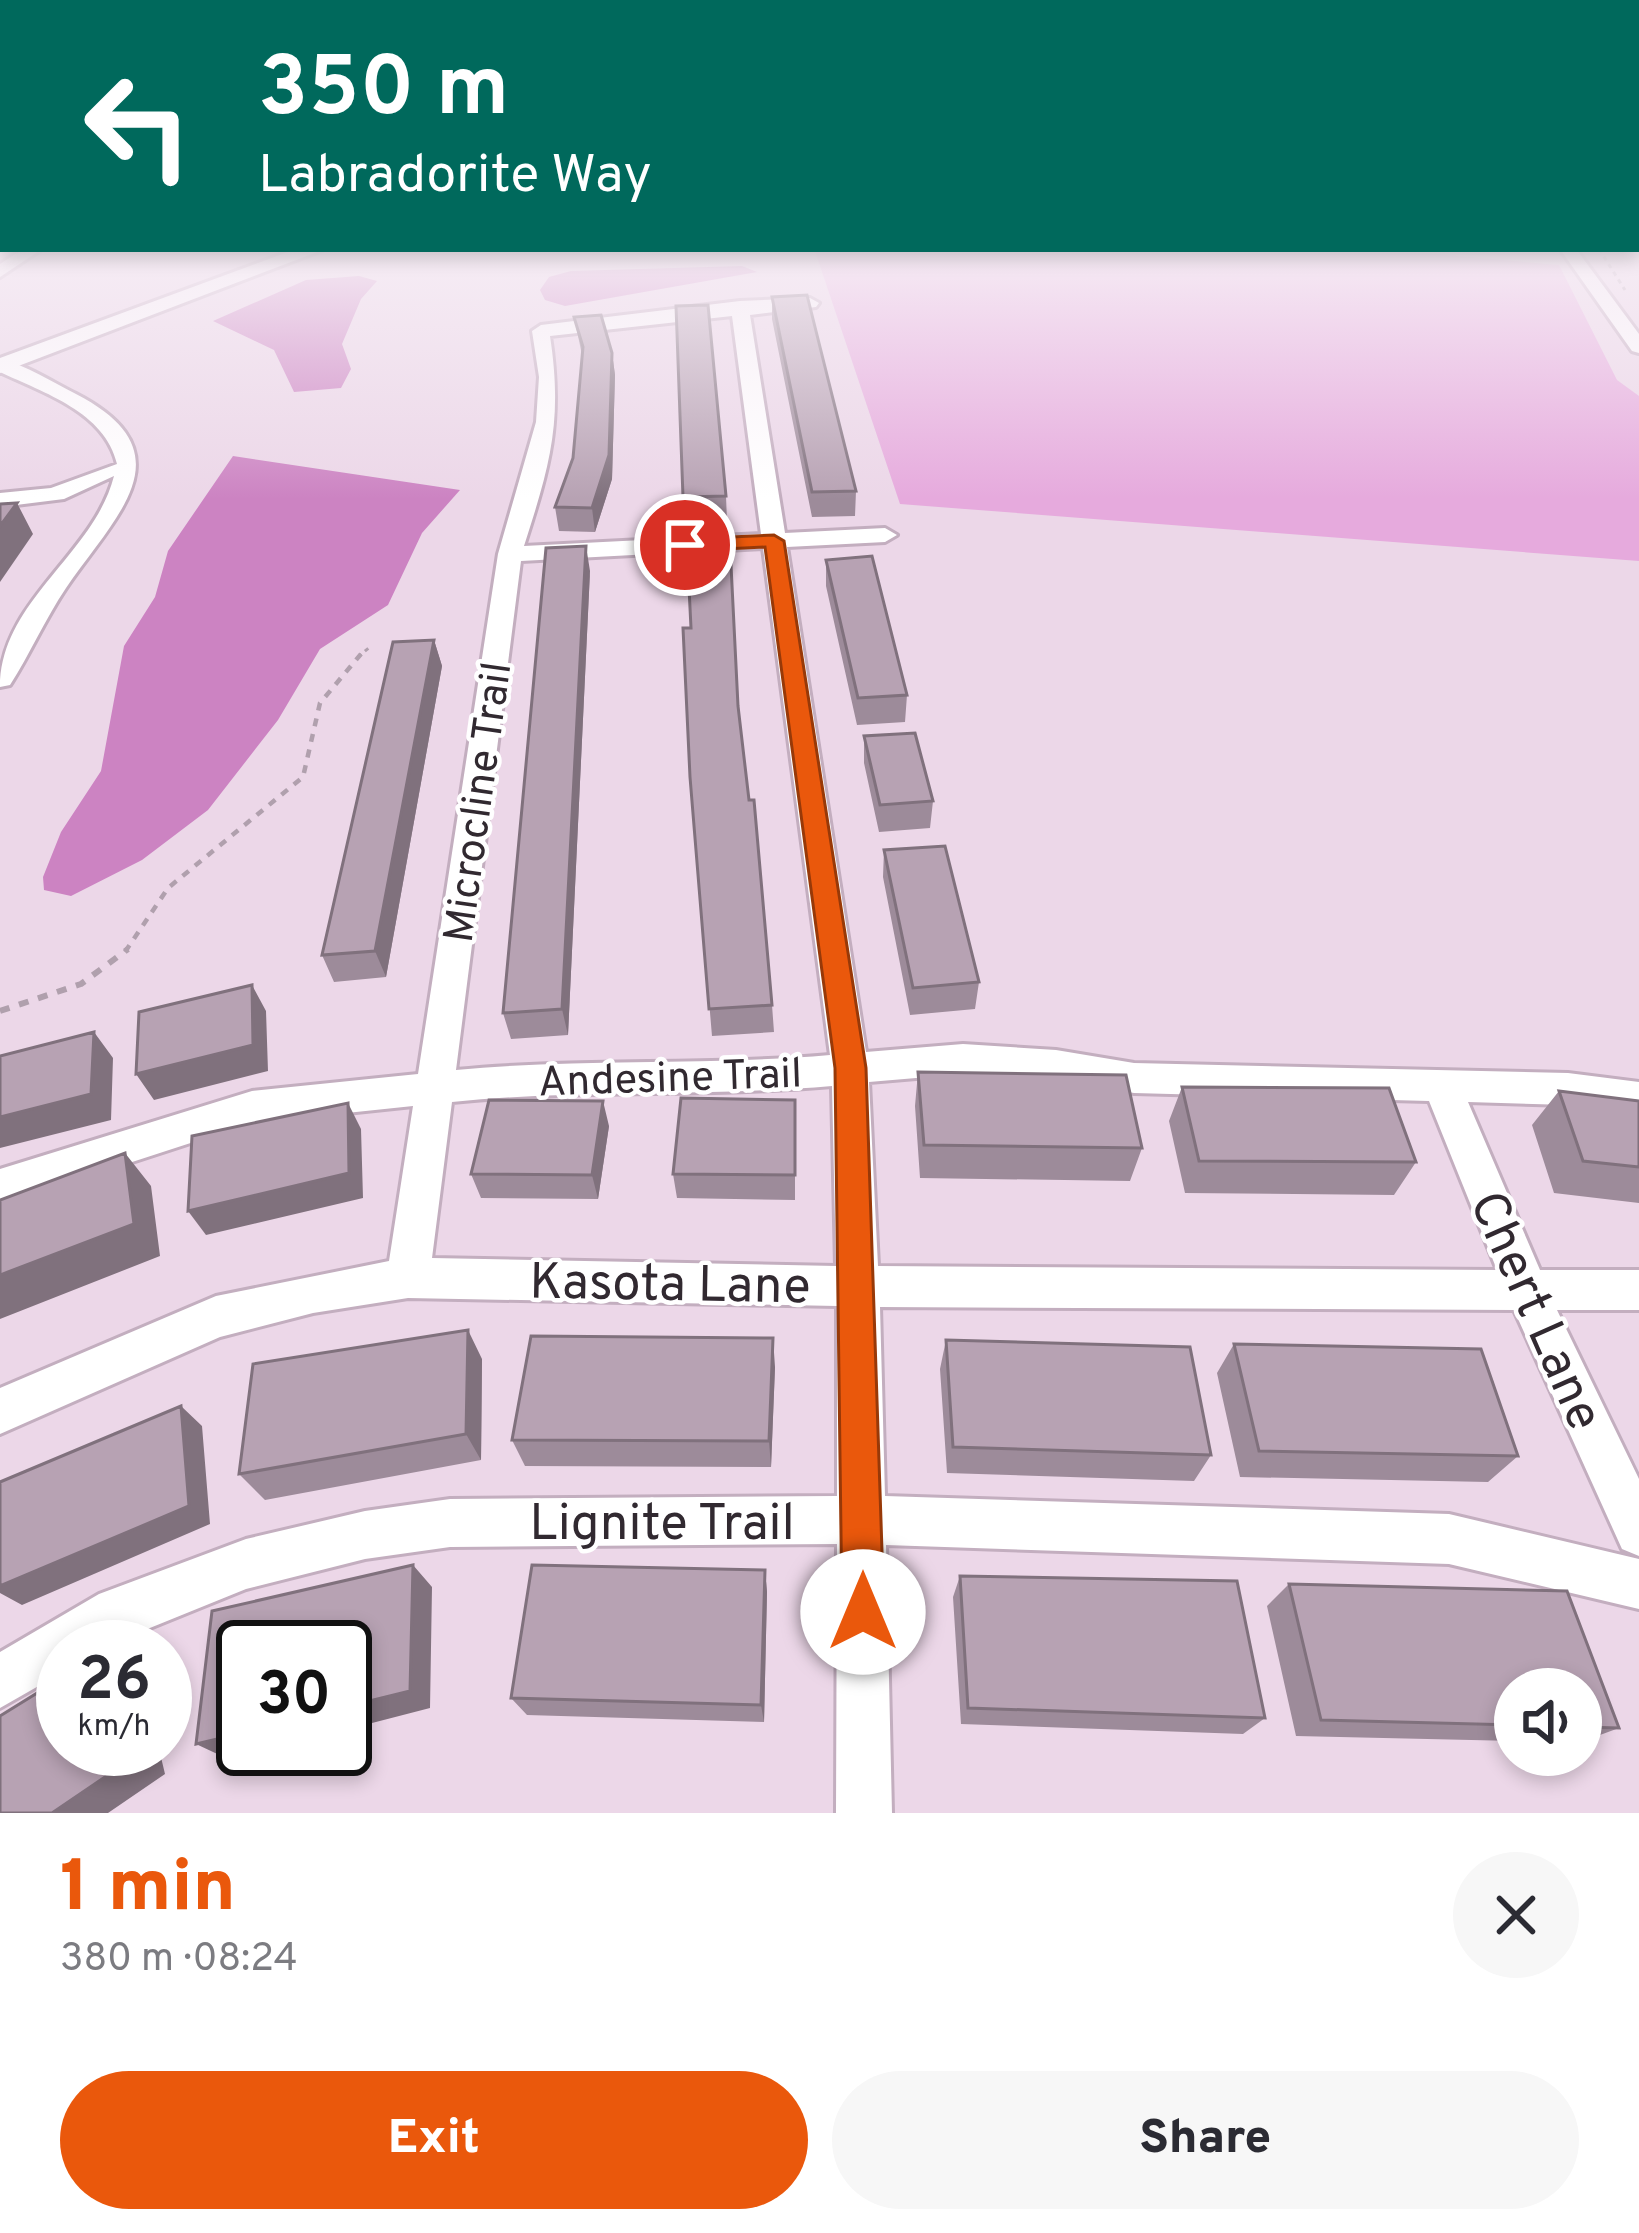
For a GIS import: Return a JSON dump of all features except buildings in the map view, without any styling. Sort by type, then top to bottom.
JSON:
[{"type":"main road","points":[[1,365],[97,330]]},
{"type":"street","name":"Microcline Trail","points":[[408,1278],[510,554],[535,476],[550,374],[541,356],[541,331],[552,330]]},
{"type":"street","points":[[743,330],[850,1068],[863,1520],[864,1813]]},
{"type":"street","points":[[0,679],[69,567],[122,500],[129,475],[124,446],[112,428],[78,402],[1,365]]},
{"type":"street","points":[[0,385],[85,428],[100,444],[107,471],[95,506],[69,552],[69,567]]},
{"type":"street","points":[[0,500],[56,494],[107,471]]},
{"type":"street","points":[[56,494],[95,506]]},
{"type":"street","points":[[510,554],[885,535]]},
{"type":"street","name":"Andesine Trail","points":[[0,1187],[252,1107],[533,1078],[722,1080],[963,1059],[1056,1065],[1134,1078],[1568,1089],[1639,1098]]},
{"type":"street","name":"Chert Lane","points":[[1442,1086],[1525,1286],[1639,1532]]},
{"type":"street","name":"Kasota Lane","points":[[4,1414],[155,1339],[216,1318],[313,1293],[408,1278],[1123,1291],[1525,1286],[1639,1290]]},
{"type":"street","name":"Lignite Trail","points":[[0,1682],[99,1620],[246,1564],[364,1535],[450,1522],[863,1520],[1449,1539],[1639,1584]]},
{"type":"path","points":[[0,1011],[81,983],[115,963],[140,935],[168,888],[303,777],[309,721],[323,696],[371,646]]},
{"type":"shaded area","points":[[231,330],[348,330],[342,344],[351,369],[341,388],[294,392],[274,350]]},
{"type":"shaded area","points":[[841,330],[1592,330],[1617,380],[1639,396],[1639,561],[900,504]]},
{"type":"shaded area","points":[[233,456],[460,490],[422,533],[388,605],[320,649],[278,720],[208,810],[142,860],[71,896],[44,890],[43,877],[61,832],[101,771],[124,646],[155,597],[168,551]]},
{"type":"route","points":[[685,545],[774,541],[850,1068],[860,1319],[863,1612]]}]
